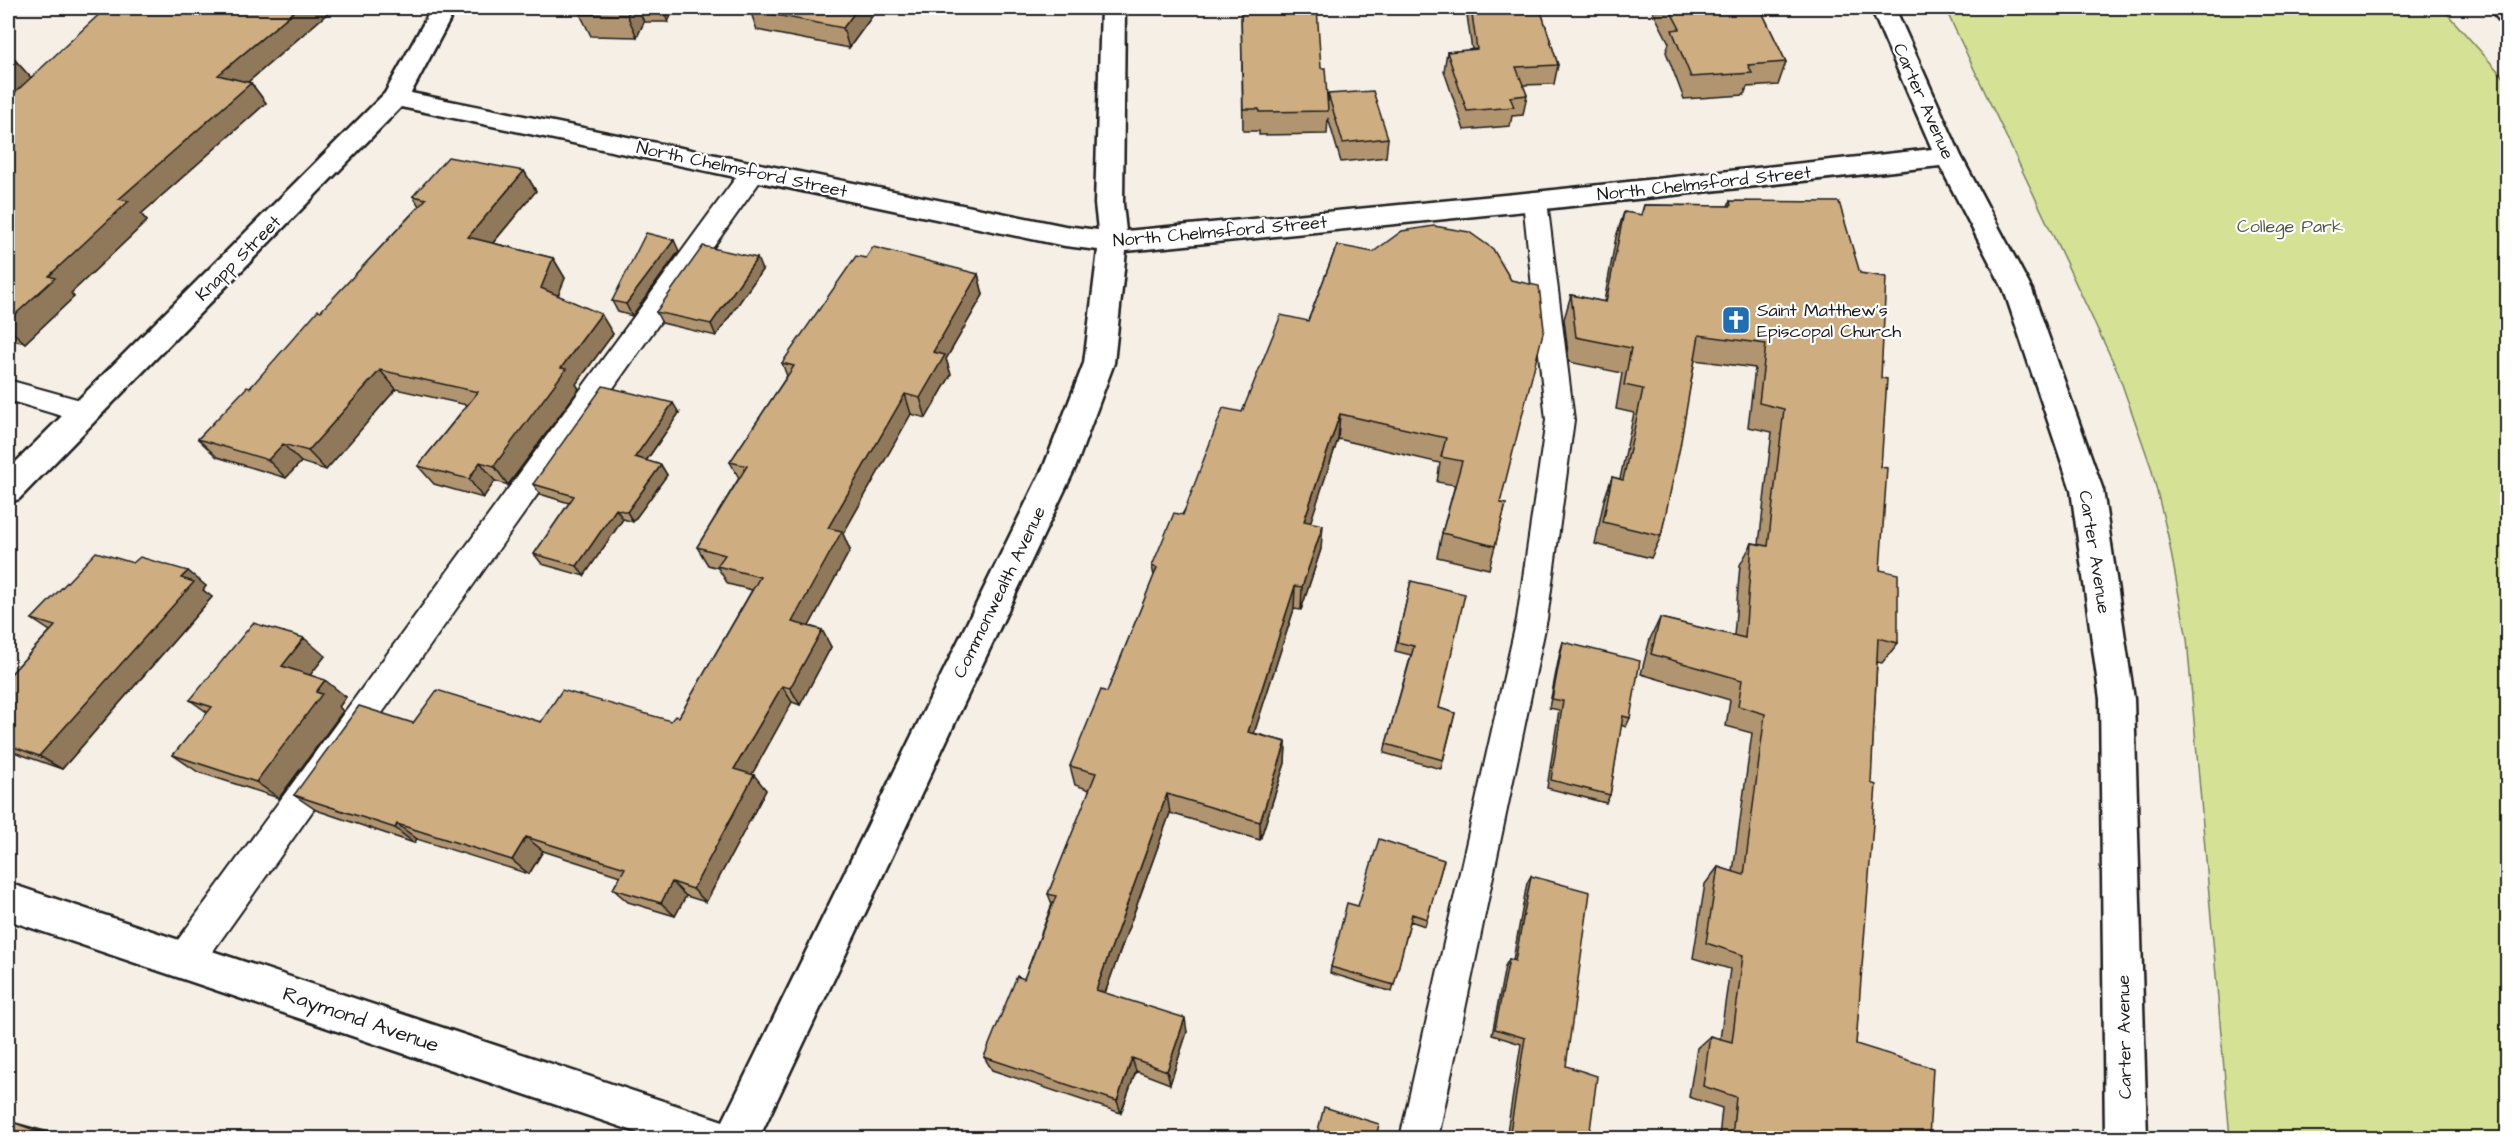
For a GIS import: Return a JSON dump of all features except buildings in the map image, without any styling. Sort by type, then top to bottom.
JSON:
[{"type":"street","name":"Knapp Street","points":[[8,490],[395,98],[444,8]]},
{"type":"street","name":"Commonwealth Avenue","points":[[737,1138],[1060,466],[1099,363],[1113,242],[1109,204],[1113,8]]},
{"type":"street","name":"Carter Avenue","points":[[1882,8],[1948,156],[2018,290],[2066,423],[2087,490],[2117,699],[2126,1138]]},
{"type":"street","points":[[2501,8],[2508,15]]},
{"type":"street","name":"North Chelmsford Street","points":[[395,98],[1065,236],[1113,242],[1534,201],[1948,156]]},
{"type":"street","name":"Raymond Avenue","points":[[8,902],[714,1138]]},
{"type":"lane","points":[[185,960],[754,171]]},
{"type":"lane","points":[[1419,1138],[1532,619],[1560,420],[1534,201]]},
{"type":"lane","points":[[8,390],[85,412]]},
{"type":"green space","name":"College Park","points":[[1945,8],[2442,8],[2507,81],[2507,1138],[2230,1138],[2187,639],[2168,536],[2151,467],[2117,370]]},
{"type":"place","name":"Saint Matthew's Episcopal Church","points":[[1736,320]]}]
